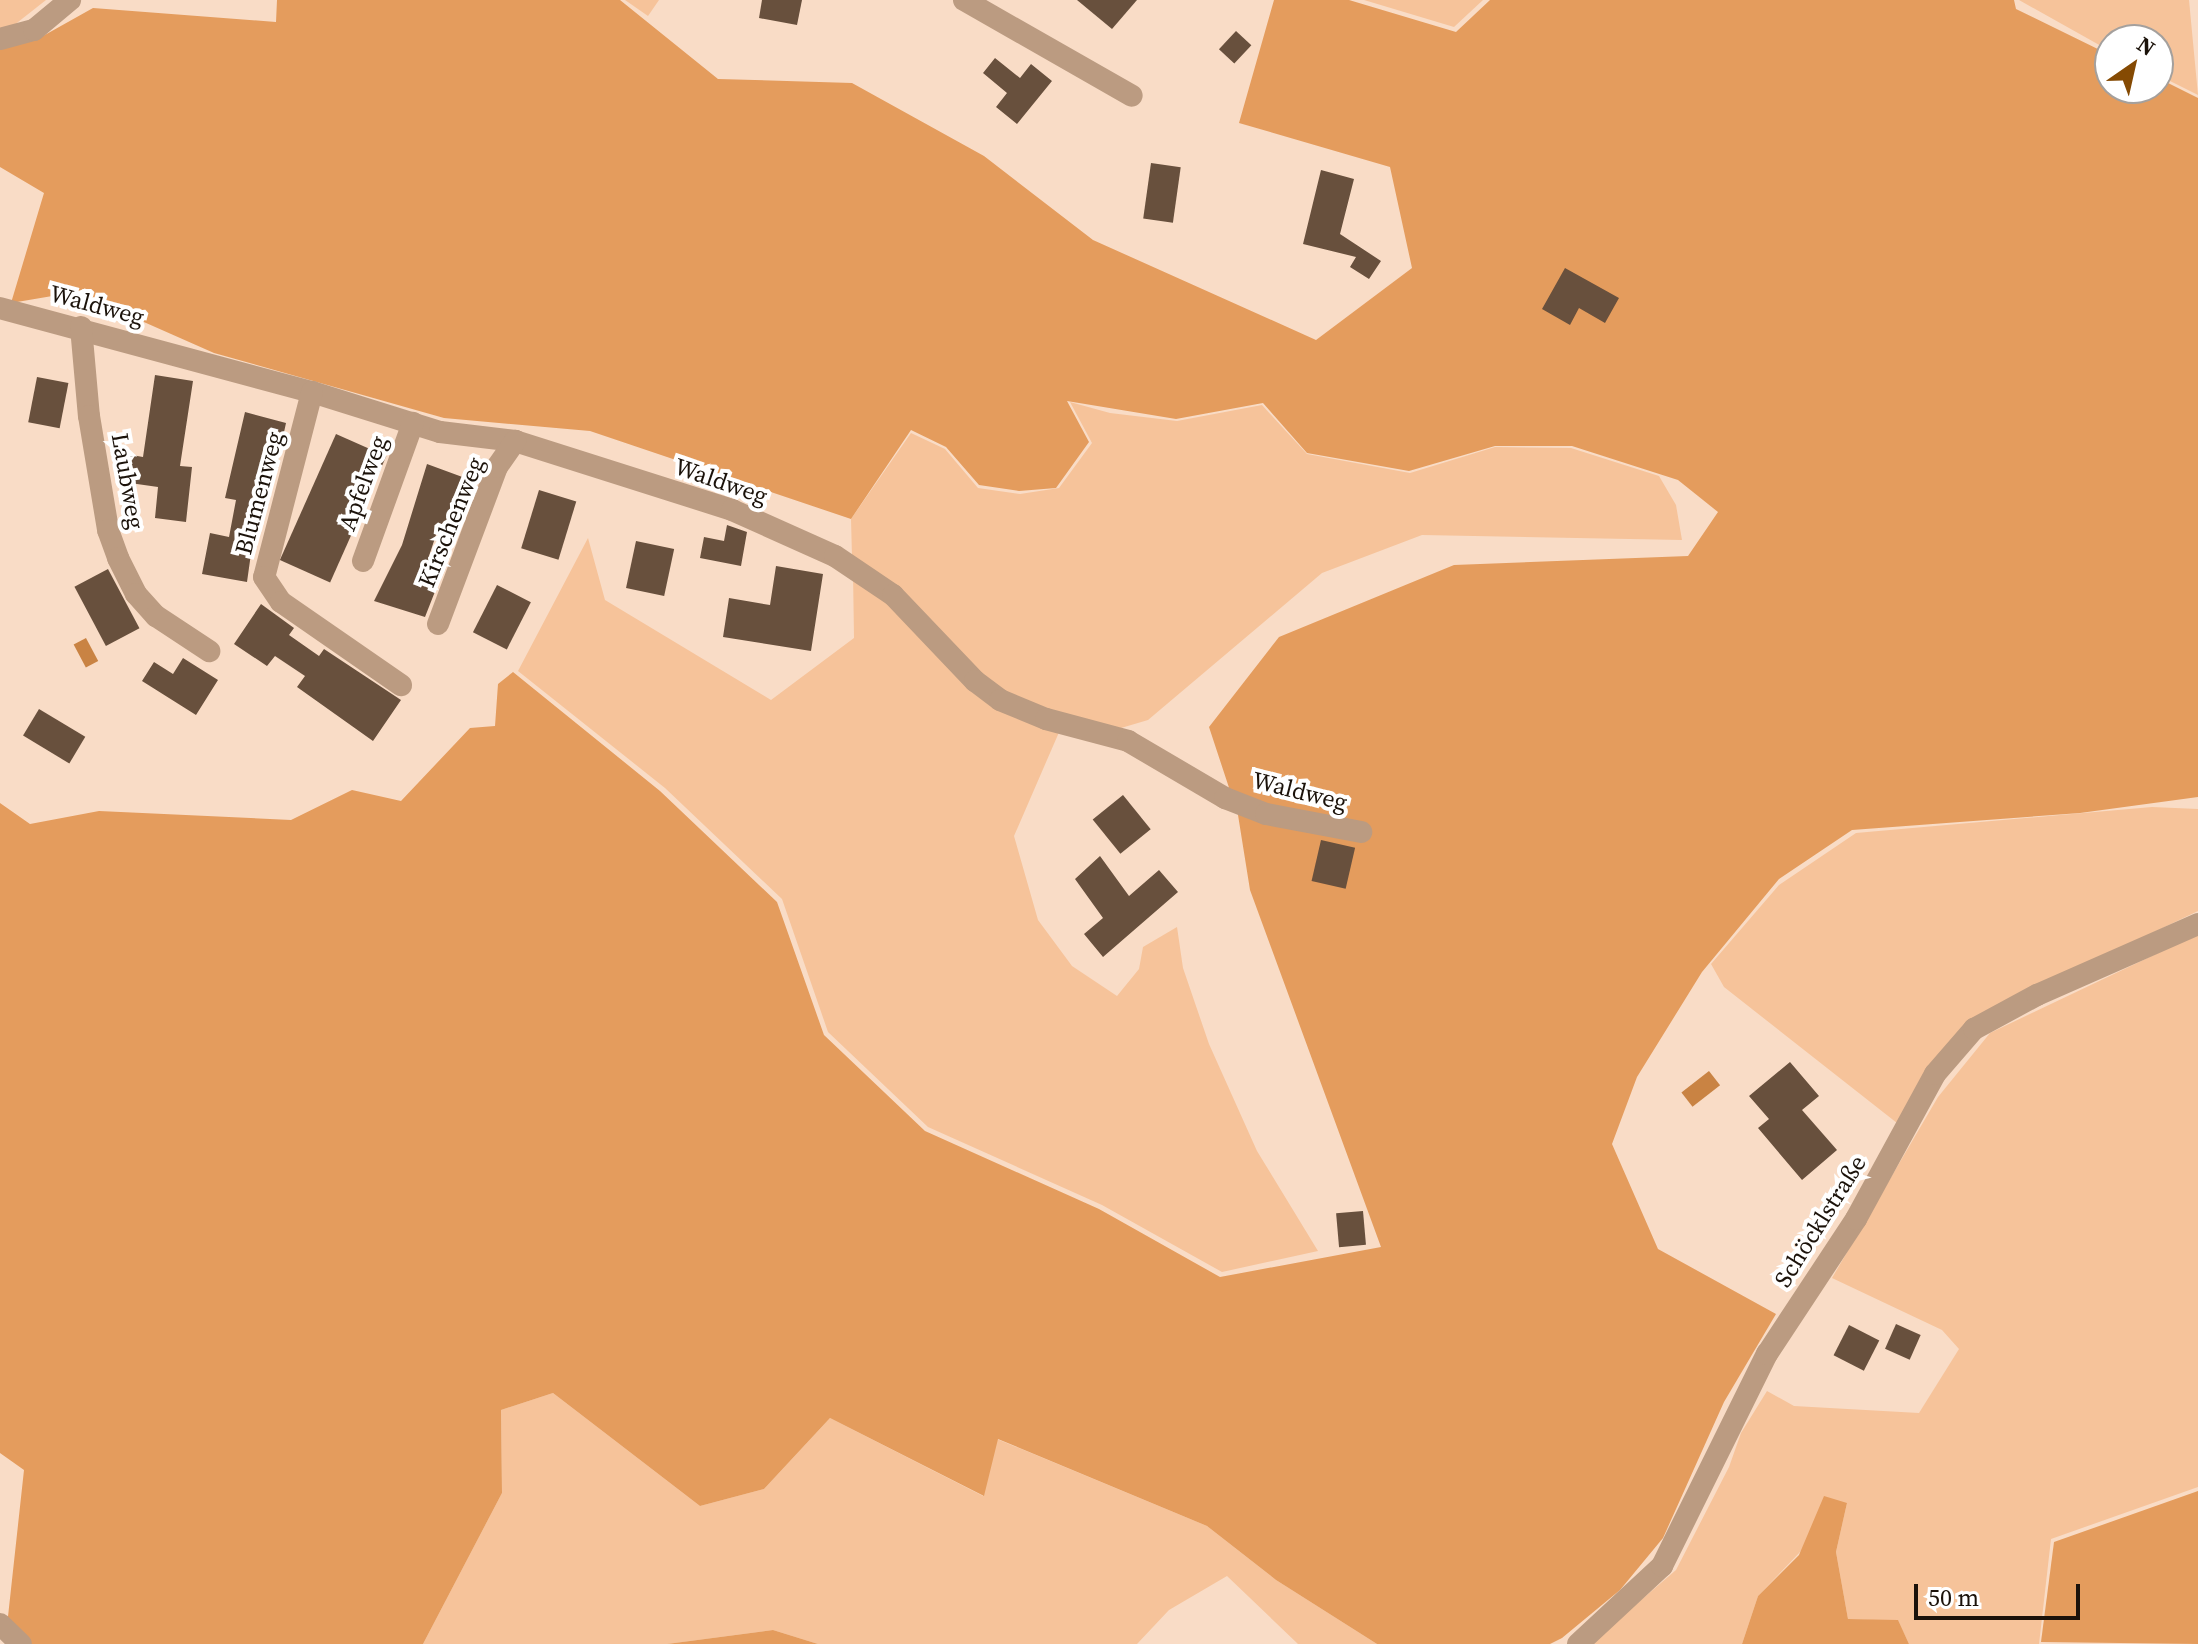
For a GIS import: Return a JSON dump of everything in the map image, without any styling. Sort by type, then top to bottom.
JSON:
[{"type":"street","points":[[0,39],[34,30],[70,0]]},
{"type":"street","points":[[964,0],[1132,96]]},
{"type":"street","name":"Waldweg","points":[[0,308],[81,327],[312,392],[440,432],[515,441],[732,510],[835,556],[893,595],[975,681],[1000,700],[1046,719],[1128,741],[1225,798],[1266,814],[1361,832]]},
{"type":"street","name":"Laubweg","points":[[81,327],[89,416],[108,530],[118,558],[136,594],[156,616],[209,651]]},
{"type":"street","name":"Blumenweg","points":[[312,392],[264,577],[281,602],[401,685]]},
{"type":"street","name":"Apfelweg","points":[[363,561],[413,423]]},
{"type":"street","name":"Kirschenweg","points":[[438,624],[497,467],[515,441]]},
{"type":"street","name":"Schöcklstraße","points":[[1578,1644],[1662,1566],[1767,1354],[1856,1219],[1935,1074],[1974,1029],[2037,995],[2198,924]]},
{"type":"street","points":[[0,1624],[21,1644]]},
{"type":"shaded area","points":[[0,0],[46,0],[13,26],[0,29]]},
{"type":"shaded area","points":[[277,0],[620,0],[718,79],[852,83],[984,156],[1093,240],[1316,340],[1412,268],[1390,167],[1239,123],[1274,0],[1349,0],[1456,32],[1490,0],[2014,0],[2016,9],[2094,47],[2094,104],[2174,104],[2174,86],[2198,98],[2198,797],[2080,813],[1852,830],[1779,879],[1702,972],[1637,1077],[1612,1144],[1658,1249],[1776,1314],[1724,1402],[1663,1538],[1620,1590],[1562,1638],[1550,1644],[1377,1644],[1276,1580],[1207,1526],[998,1439],[984,1496],[830,1418],[764,1489],[700,1506],[553,1393],[501,1410],[502,1493],[423,1644],[5,1644],[24,1470],[0,1453],[0,803],[30,824],[99,811],[291,820],[352,790],[401,801],[470,728],[495,726],[498,684],[513,672],[660,791],[777,902],[824,1035],[925,1131],[1099,1209],[1220,1277],[1381,1247],[1250,890],[1238,815],[1209,727],[1279,637],[1454,565],[1688,556],[1718,512],[1678,480],[1572,446],[1495,446],[1409,471],[1307,453],[1263,403],[1176,419],[1067,401],[1089,442],[1056,488],[1019,491],[979,485],[946,447],[911,430],[851,519],[590,431],[444,418],[214,353],[76,292],[11,303],[44,193],[0,167],[0,38],[43,36],[93,8],[276,22]]},
{"type":"shaded area","points":[[625,0],[659,0],[648,16]]},
{"type":"shaded area","points":[[1364,0],[1483,0],[1454,27]]},
{"type":"shaded area","points":[[2019,0],[2189,0],[2198,95],[2174,83],[2174,24],[2094,24],[2094,42]]},
{"type":"shaded area","points":[[1070,402],[1110,413],[1177,421],[1262,405],[1307,454],[1410,473],[1495,447],[1571,448],[1659,476],[1676,505],[1682,540],[1422,535],[1322,573],[1148,720],[1121,728],[1081,723],[999,692],[852,557],[851,519],[911,433],[945,449],[978,488],[1020,494],[1059,488],[1092,443]]},
{"type":"shaded area","points":[[588,538],[605,600],[771,700],[854,638],[853,572],[942,650],[1060,730],[1014,836],[1038,920],[1072,966],[1117,996],[1139,969],[1143,947],[1177,927],[1183,968],[1209,1044],[1257,1151],[1318,1251],[1222,1272],[1102,1205],[928,1127],[828,1032],[782,899],[665,788],[518,671]]},
{"type":"shaded area","points":[[86,638],[98,661],[86,668],[74,645]]},
{"type":"shaded area","points":[[2152,807],[2198,809],[2198,911],[1968,1021],[1897,1123],[1724,987],[1711,964],[1779,885],[1856,833]]},
{"type":"shaded area","points":[[2198,934],[2198,1487],[2051,1539],[2039,1644],[1909,1644],[1898,1621],[1848,1619],[1836,1552],[1847,1503],[1758,1596],[1742,1644],[1590,1644],[1676,1570],[1729,1467],[1741,1433],[1767,1391],[1794,1406],[1919,1413],[1959,1349],[1942,1330],[1832,1278],[1938,1097],[1990,1033]]},
{"type":"shaded area","points":[[1709,1071],[1720,1085],[1693,1107],[1681,1093]]},
{"type":"shaded area","points":[[553,1393],[700,1506],[764,1489],[830,1418],[983,1496],[997,1439],[1207,1526],[1276,1580],[1377,1644],[1298,1644],[1227,1576],[1169,1610],[1137,1644],[818,1644],[773,1630],[667,1644],[423,1644],[502,1493],[501,1410]]},
{"type":"shaded area","points":[[2198,1491],[2198,1644],[2041,1642],[2054,1542]]},
{"type":"shaded area","points":[[1824,1496],[1847,1503],[1836,1552],[1848,1619],[1898,1620],[1909,1644],[1742,1644],[1758,1596],[1799,1555]]},
{"type":"shaded area","points":[[773,1630],[818,1644],[667,1644]]},
{"type":"building","points":[[762,0],[802,0],[797,25],[759,18]]},
{"type":"building","points":[[1077,0],[1137,0],[1112,29]]},
{"type":"building","points":[[1236,31],[1251,45],[1234,64],[1219,49]]},
{"type":"building","points":[[995,58],[1020,78],[1031,64],[1052,81],[1017,124],[996,107],[1007,93],[983,73]]},
{"type":"building","points":[[1151,163],[1181,167],[1173,223],[1143,218]]},
{"type":"building","points":[[1321,170],[1354,179],[1340,234],[1381,261],[1369,279],[1350,267],[1356,257],[1303,244]]},
{"type":"building","points":[[1565,268],[1619,298],[1605,323],[1579,308],[1570,325],[1542,309]]},
{"type":"building","points":[[155,375],[193,381],[180,466],[192,467],[186,522],[155,518],[158,487],[123,482],[126,454],[143,457]]},
{"type":"building","points":[[37,377],[68,383],[60,428],[28,422]]},
{"type":"building","points":[[245,412],[286,423],[268,506],[258,504],[247,582],[202,574],[210,533],[229,537],[236,500],[225,498]]},
{"type":"building","points":[[336,434],[386,456],[330,582],[280,560]]},
{"type":"building","points":[[427,464],[476,482],[458,532],[439,526],[428,559],[445,566],[425,617],[374,601],[402,545]]},
{"type":"building","points":[[539,490],[576,501],[558,560],[521,548]]},
{"type":"building","points":[[727,525],[747,532],[741,566],[700,558],[704,537],[724,541]]},
{"type":"building","points":[[636,541],[674,549],[664,596],[626,588]]},
{"type":"building","points":[[776,566],[823,574],[811,651],[723,637],[729,598],[770,605]]},
{"type":"building","points":[[108,569],[139,628],[106,646],[74,587]]},
{"type":"building","points":[[497,585],[531,602],[507,649],[473,632]]},
{"type":"building","points":[[261,604],[294,628],[289,635],[319,656],[324,649],[401,700],[373,741],[297,687],[305,676],[275,656],[267,666],[234,644]]},
{"type":"building","points":[[183,658],[218,680],[196,715],[142,681],[154,662],[173,674]]},
{"type":"building","points":[[39,709],[85,737],[69,763],[23,736]]},
{"type":"building","points":[[1123,795],[1151,829],[1120,854],[1093,820]]},
{"type":"building","points":[[1321,840],[1355,848],[1346,889],[1312,881]]},
{"type":"building","points":[[1100,856],[1129,896],[1159,870],[1178,892],[1103,957],[1084,934],[1103,918],[1075,879]]},
{"type":"building","points":[[1790,1062],[1819,1096],[1802,1110],[1837,1150],[1802,1180],[1758,1128],[1769,1119],[1749,1096]]},
{"type":"building","points":[[1363,1211],[1366,1245],[1339,1247],[1336,1213]]},
{"type":"building","points":[[1896,1324],[1921,1335],[1910,1360],[1885,1349]]},
{"type":"building","points":[[1849,1325],[1879,1340],[1864,1371],[1834,1355]]}]
